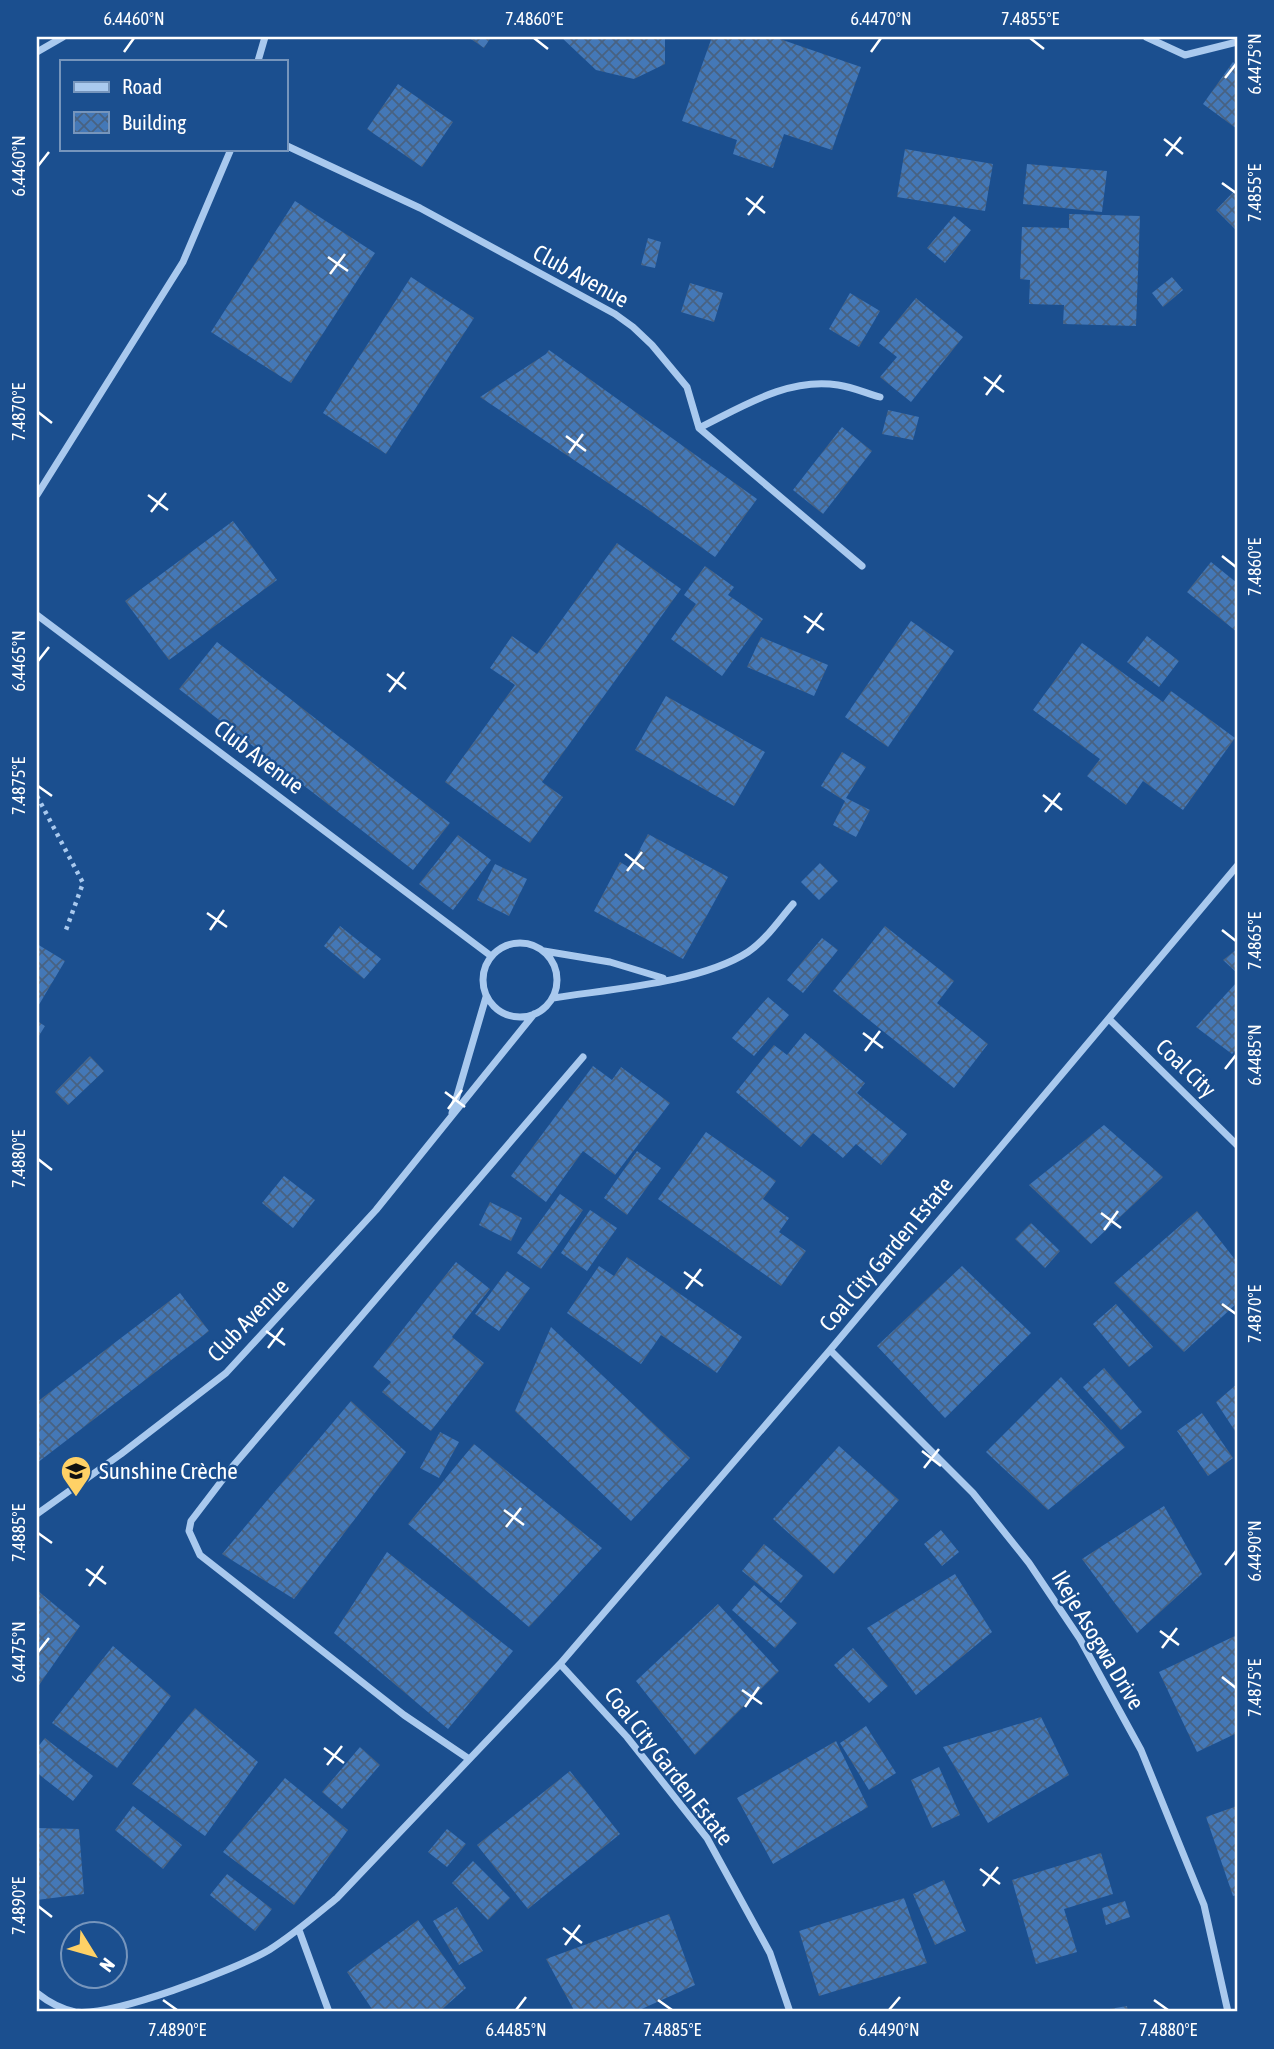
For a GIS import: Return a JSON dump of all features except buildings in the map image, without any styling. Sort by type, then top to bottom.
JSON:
[{"type":"street","points":[[37,52],[63,37]]},
{"type":"street","points":[[258,60],[265,37]]},
{"type":"street","points":[[1146,37],[1185,55],[1237,42]]},
{"type":"street","name":"Club Avenue","points":[[287,146],[420,208],[615,314],[652,345],[687,387],[699,428]]},
{"type":"street","points":[[37,495],[183,262],[231,150]]},
{"type":"street","points":[[862,566],[699,428],[762,397],[797,385],[838,385],[880,397]]},
{"type":"street","name":"Club Avenue","points":[[37,615],[491,956],[482,976],[486,997],[451,1117]]},
{"type":"street","name":"Coal City Garden Estate","points":[[37,1993],[76,2012],[123,2005],[216,1976],[299,1930],[346,1888],[560,1664],[830,1350],[1237,866]]},
{"type":"street","points":[[544,951],[555,965],[557,982],[553,998],[667,979],[704,972],[749,951],[793,904]]},
{"type":"street","points":[[491,956],[502,947],[516,942],[531,944],[544,951],[610,961],[667,979]]},
{"type":"street","points":[[486,997],[502,1013],[523,1017],[534,1014]]},
{"type":"street","name":"Club Avenue","points":[[37,1514],[121,1454],[226,1373],[376,1210],[534,1014],[553,998]]},
{"type":"street","name":"Coal City","points":[[1109,1019],[1237,1145]]},
{"type":"street","points":[[469,1759],[404,1715],[200,1555],[189,1531],[191,1521],[233,1466],[583,1057]]},
{"type":"street","name":"Ikeje Asogwa Drive","points":[[830,1350],[973,1493],[1029,1563],[1080,1639],[1141,1750],[1204,1905],[1228,2012]]},
{"type":"street","name":"Coal City Garden Estate","points":[[560,1664],[627,1737],[708,1838],[770,1952],[790,2012]]},
{"type":"street","points":[[299,1930],[329,2012]]},
{"type":"path","points":[[37,796],[83,883],[66,930]]},
{"type":"place","name":"Sunshine Crèche","points":[[76,1498]]}]
